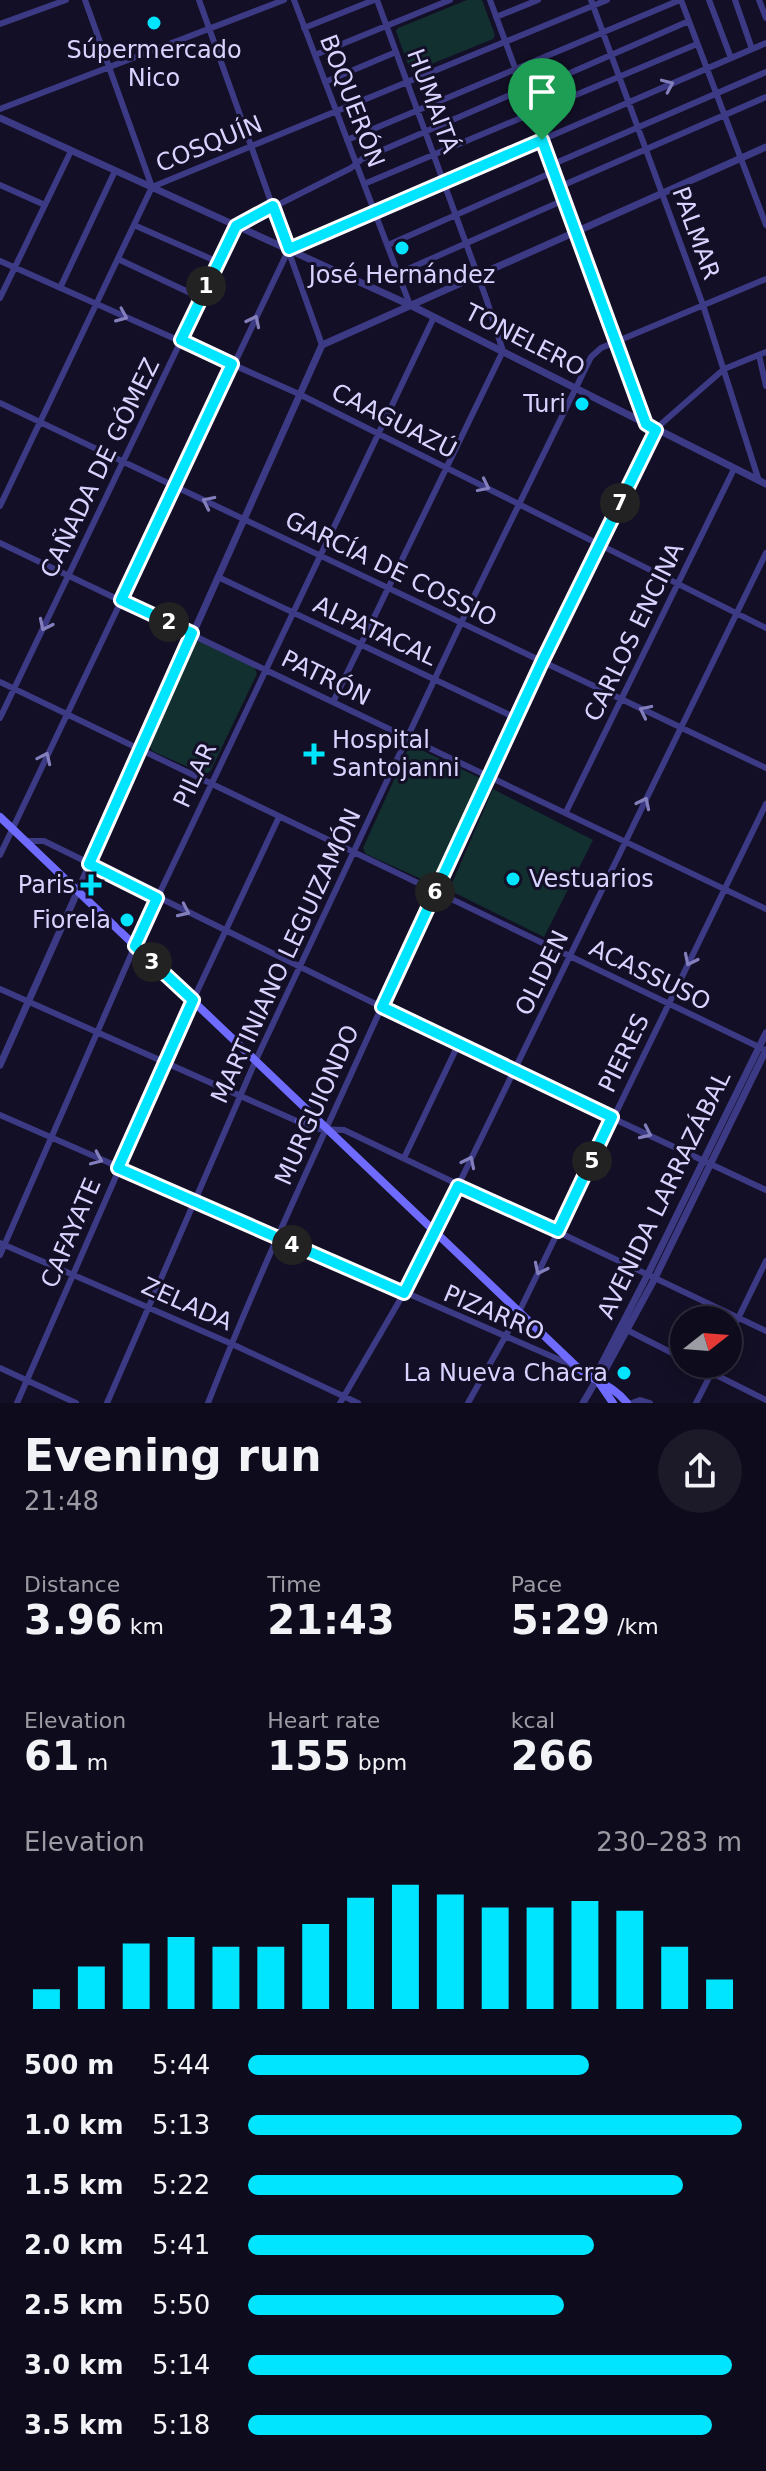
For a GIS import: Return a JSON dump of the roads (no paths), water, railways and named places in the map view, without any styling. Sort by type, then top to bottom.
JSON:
[{"type":"main road","points":[[0,817],[325,1130],[579,1369],[600,1383],[615,1403]]},
{"type":"main road","points":[[299,1122],[306,1119],[306,1110]]},
{"type":"main road","points":[[600,1383],[611,1385],[630,1403]]},
{"type":"street","points":[[0,24],[66,0]]},
{"type":"street","points":[[85,0],[152,187]]},
{"type":"street","points":[[199,0],[322,345]]},
{"type":"street","points":[[0,109],[284,0]]},
{"type":"street","name":"BOQUERÓN","points":[[294,0],[410,305]]},
{"type":"street","points":[[304,28],[376,0]]},
{"type":"street","name":"HUMAITÁ","points":[[376,0],[456,214],[503,351]]},
{"type":"street","points":[[315,55],[450,0]]},
{"type":"street","points":[[490,0],[646,424]]},
{"type":"street","points":[[496,17],[538,0]]},
{"type":"street","name":"COSQUÍN","points":[[0,506],[152,187],[592,3],[607,0]]},
{"type":"street","points":[[347,140],[680,0],[766,225]]},
{"type":"street","points":[[709,0],[731,58]]},
{"type":"street","points":[[735,0],[752,49]]},
{"type":"street","points":[[759,0],[766,18]]},
{"type":"street","name":"PALMAR","points":[[592,3],[703,305],[763,483]]},
{"type":"street","points":[[236,226],[425,132],[517,92],[524,93],[689,21]]},
{"type":"street","points":[[0,855],[289,249],[766,43]]},
{"type":"street","points":[[364,184],[697,44]]},
{"type":"street","points":[[325,82],[396,52]]},
{"type":"street","points":[[388,245],[638,127],[766,72]]},
{"type":"street","points":[[559,187],[766,97]]},
{"type":"street","name":"TONELERO","points":[[0,118],[410,305],[763,483]]},
{"type":"street","points":[[0,1065],[322,345],[766,147]]},
{"type":"street","points":[[0,298],[71,151]]},
{"type":"street","points":[[60,288],[115,171]]},
{"type":"street","points":[[0,185],[45,205]]},
{"type":"street","points":[[399,273],[564,200]]},
{"type":"street","points":[[134,225],[218,262]]},
{"type":"street","name":"CAÑADA DE GÓMEZ","points":[[0,718],[236,226]]},
{"type":"street","points":[[118,259],[201,298]]},
{"type":"street","name":"CAAGUAZÚ","points":[[0,261],[299,394],[766,628]]},
{"type":"street","name":"MARTINIANO LEGUIZAMÓN","points":[[107,1403],[255,1062],[461,623],[595,351],[766,279]]},
{"type":"street","name":"PILAR","points":[[0,1255],[2,1244],[157,898],[434,317]]},
{"type":"street","points":[[333,702],[503,351]]},
{"type":"street","points":[[762,354],[766,386]]},
{"type":"street","name":"MURGUIONDO","points":[[208,1403],[277,1238],[435,891],[542,662],[656,430],[724,369],[762,354]]},
{"type":"street","name":"GARCÍA DE COSSIO","points":[[0,403],[766,768]]},
{"type":"street","name":"CARLOS ENCINA","points":[[566,812],[734,469]]},
{"type":"street","name":"PATRÓN","points":[[0,543],[766,909]]},
{"type":"street","name":"OLIDEN","points":[[342,1400],[435,1233],[766,553]]},
{"type":"street","name":"ALPATACAL","points":[[218,577],[516,718]]},
{"type":"street","name":"ACASSUSO","points":[[0,682],[763,1048]]},
{"type":"street","name":"PIERES","points":[[468,1403],[519,1312],[766,804]]},
{"type":"street","name":"CAFAYATE","points":[[17,1403],[165,1061],[279,817]]},
{"type":"street","points":[[25,841],[44,841],[458,1045],[766,1190]]},
{"type":"street","points":[[0,989],[299,1122],[325,1130],[344,1130],[714,1306]]},
{"type":"street","name":"AVENIDA LARRAZÁBAL","points":[[583,1403],[600,1383],[763,1048],[766,1033]]},
{"type":"street","points":[[404,1158],[458,1045]]},
{"type":"street","name":"PIZARRO","points":[[0,1115],[579,1369]]},
{"type":"street","name":"ZELADA","points":[[2,1244],[232,1344],[342,1400],[358,1403]]},
{"type":"street","points":[[742,1312],[766,1261]]},
{"type":"street","points":[[742,1319],[766,1331]]},
{"type":"street","points":[[624,1329],[670,1352]]},
{"type":"street","points":[[0,1368],[76,1403]]},
{"type":"street","points":[[696,1403],[708,1378]]},
{"type":"street","points":[[721,1378],[766,1400]]},
{"type":"street","points":[[630,1403],[639,1400],[650,1403]]},
{"type":"place","name":"Súpermercado Nico","points":[[154,23]]},
{"type":"place","name":"José Hernández","points":[[402,248]]},
{"type":"place","name":"Turi","points":[[582,404]]},
{"type":"place","name":"Hospital Santojanni","points":[[314,754]]},
{"type":"place","name":"Vestuarios","points":[[513,879]]},
{"type":"place","name":"Paris","points":[[91,885]]},
{"type":"place","name":"Fiorela","points":[[127,920]]},
{"type":"place","name":"La Nueva Chacra","points":[[624,1373]]}]
